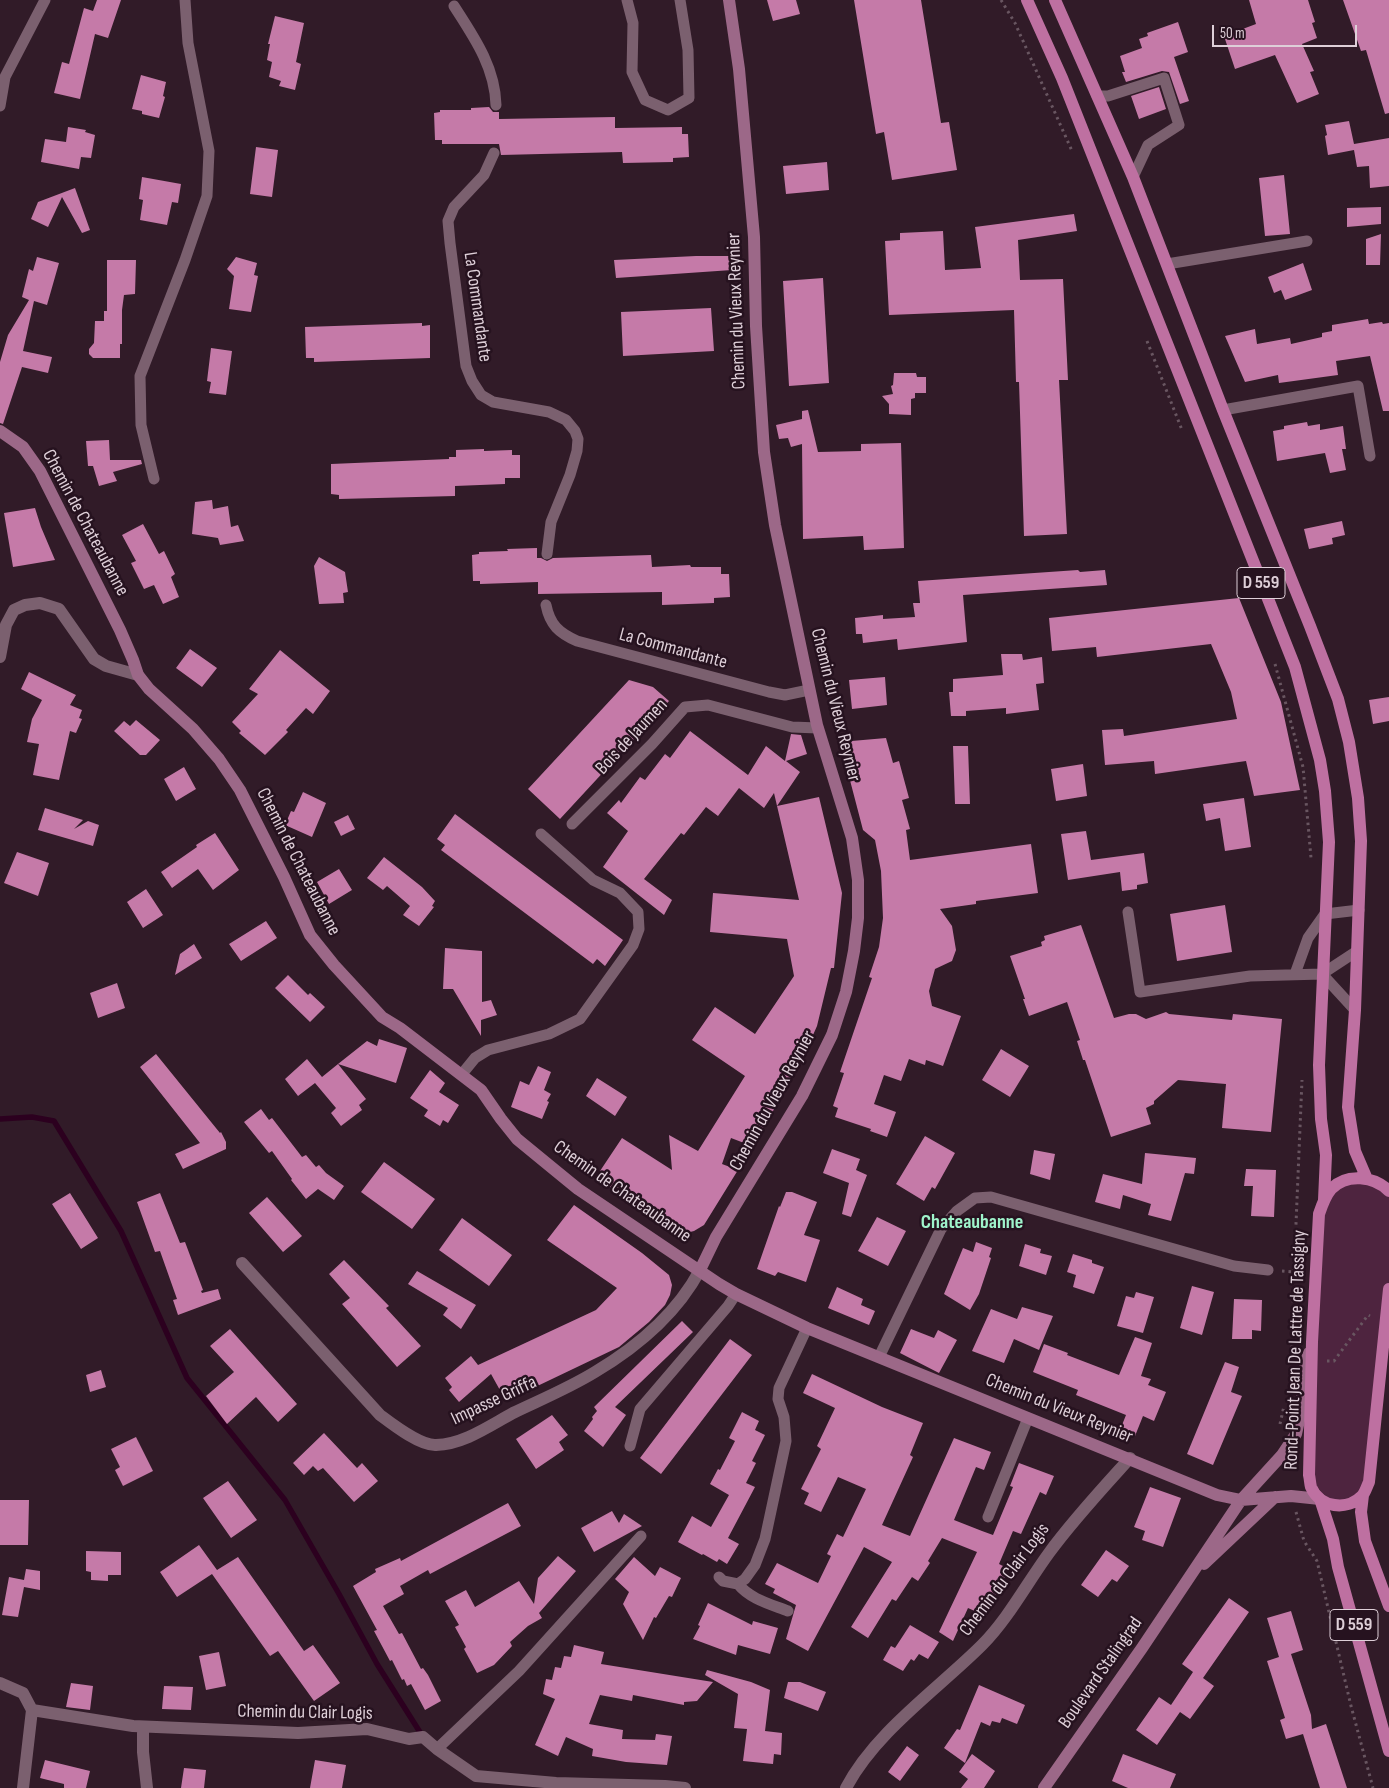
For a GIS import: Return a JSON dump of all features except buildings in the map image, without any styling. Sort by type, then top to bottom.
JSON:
[{"type":"main road","name":"D 559","points":[[1027,0],[1062,78],[1295,667],[1320,760],[1325,791],[1329,842],[1318,1065],[1321,1118],[1326,1154],[1324,1200]]},
{"type":"main road","name":"D 559","points":[[1055,0],[1133,177],[1334,690],[1349,742],[1358,798],[1361,841],[1355,1010],[1348,1107],[1355,1151],[1368,1179]]},
{"type":"main road","points":[[1324,1200],[1332,1189],[1342,1181],[1356,1177],[1368,1179],[1388,1189]]},
{"type":"main road","name":"Rond-Point Jean De Lattre de Tassigny","points":[[1320,1499],[1311,1488],[1309,1475],[1312,1342],[1320,1214],[1324,1200]]},
{"type":"main road","points":[[1320,1499],[1331,1505],[1343,1507],[1363,1495],[1369,1482],[1385,1370],[1389,1289]]},
{"type":"main road","name":"D 559","points":[[1363,1495],[1361,1512],[1365,1541],[1389,1606]]},
{"type":"main road","name":"D 559","points":[[1320,1499],[1333,1539],[1338,1567],[1389,1752]]},
{"type":"street","name":"Chemin du Vieux Reynier","points":[[729,0],[739,69],[753,229],[756,326],[764,452],[775,525],[809,690],[818,728],[852,838],[858,880],[858,918],[846,992],[832,1035],[802,1096],[716,1237],[700,1270],[736,1294],[807,1328],[1218,1495],[1241,1500],[1275,1497]]},
{"type":"street","name":"Chemin de Chateaubanne","points":[[0,431],[23,447],[40,471],[120,630],[138,675],[149,689],[187,724],[219,758],[240,790],[284,877],[310,935],[334,965],[382,1017],[462,1074],[481,1090],[501,1119],[518,1139],[558,1173],[578,1189],[700,1270]]},
{"type":"street","points":[[0,657],[6,625],[14,610],[25,605],[40,603],[59,609],[94,659],[106,666],[138,675]]},
{"type":"street","name":"Impasse Griffa","points":[[242,1263],[380,1415],[407,1435],[434,1445],[464,1439],[595,1372],[637,1343],[676,1307],[690,1289],[700,1270]]},
{"type":"street","name":"Boulevard Stalingrad","points":[[1044,1788],[1142,1648],[1241,1500],[1282,1454],[1296,1434],[1300,1416],[1306,1361],[1312,1342]]},
{"type":"street","name":"Chemin du Clair Logis","points":[[846,1788],[864,1760],[890,1731],[983,1644],[1017,1601],[1064,1534],[1130,1458]]},
{"type":"street","points":[[1275,1497],[1297,1496],[1320,1499]]},
{"type":"street","name":"Boulevard Stalingrad","points":[[1187,1579],[1275,1497]]},
{"type":"street","points":[[0,1683],[23,1693],[32,1710],[23,1788]]},
{"type":"street","name":"Chemin du Clair Logis","points":[[32,1710],[143,1727],[298,1733],[367,1729],[409,1739],[423,1737],[476,1776],[556,1783],[685,1788]]},
{"type":"street","points":[[143,1727],[146,1788]]},
{"type":"lane","points":[[0,106],[5,76],[45,0]]},
{"type":"lane","points":[[154,479],[141,425],[140,376],[185,260],[207,196],[209,151],[188,43],[185,0]]},
{"type":"lane","points":[[627,0],[633,24],[632,72],[645,100],[668,110],[689,98],[688,50],[680,0]]},
{"type":"lane","points":[[454,6],[474,35],[489,65],[495,86],[496,105]]},
{"type":"lane","points":[[1098,96],[1108,96],[1164,78],[1179,125],[1148,145],[1133,177]]},
{"type":"lane","name":"La Commandante","points":[[494,153],[484,175],[451,212],[448,221],[450,243],[466,366],[472,381],[481,395],[493,402],[549,412],[566,420],[575,431],[578,439],[577,451],[570,475],[551,522],[546,554]]},
{"type":"lane","points":[[1167,264],[1307,241]]},
{"type":"lane","points":[[1223,410],[1358,386],[1370,456]]},
{"type":"lane","name":"La Commandante","points":[[546,605],[552,623],[564,636],[577,641],[770,692],[786,695],[809,690]]},
{"type":"lane","name":"Bois de Jaumen","points":[[572,824],[652,744],[685,707],[708,705],[792,727],[818,728]]},
{"type":"lane","points":[[462,1074],[476,1058],[488,1050],[549,1034],[580,1019],[633,945],[639,929],[638,912],[620,893],[594,880],[541,834]]},
{"type":"lane","points":[[1294,974],[1308,938],[1325,914],[1359,910]]},
{"type":"lane","points":[[1128,912],[1140,992],[1250,976],[1322,974],[1357,951]]},
{"type":"lane","points":[[1322,974],[1355,1010]]},
{"type":"lane","points":[[879,1357],[941,1229],[957,1211],[975,1198],[991,1197],[1234,1266],[1268,1270]]},
{"type":"lane","points":[[630,1446],[640,1408],[728,1306],[736,1294]]},
{"type":"lane","points":[[738,1584],[745,1579],[755,1565],[765,1539],[786,1441],[784,1417],[778,1399],[779,1388],[807,1328]]},
{"type":"lane","points":[[988,1517],[1028,1418]]},
{"type":"lane","points":[[437,1749],[519,1671],[640,1536]]},
{"type":"lane","points":[[720,1577],[723,1581],[738,1584],[744,1592],[759,1600],[788,1610]]},
{"type":"path","points":[[1001,0],[1015,23],[1073,153]]},
{"type":"path","points":[[1144,334],[1184,434]]},
{"type":"path","points":[[1273,656],[1303,767],[1311,859]]},
{"type":"path","points":[[1292,1356],[1302,1070]]},
{"type":"path","points":[[1311,1361],[1334,1361],[1368,1316],[1387,1312]]},
{"type":"path","points":[[1280,1425],[1285,1402]]},
{"type":"path","points":[[1294,1506],[1304,1541],[1317,1561],[1351,1706],[1373,1788]]},
{"type":"shaded area","points":[[1356,1177],[1389,1191],[1389,1289],[1363,1495],[1331,1505],[1309,1475],[1324,1200]]},
{"type":"waterway","points":[[0,1119],[32,1117],[54,1121],[121,1231],[187,1378],[285,1500],[377,1664],[423,1737]]},
{"type":"district","name":"Chateaubanne","points":[[972,1223]]}]
